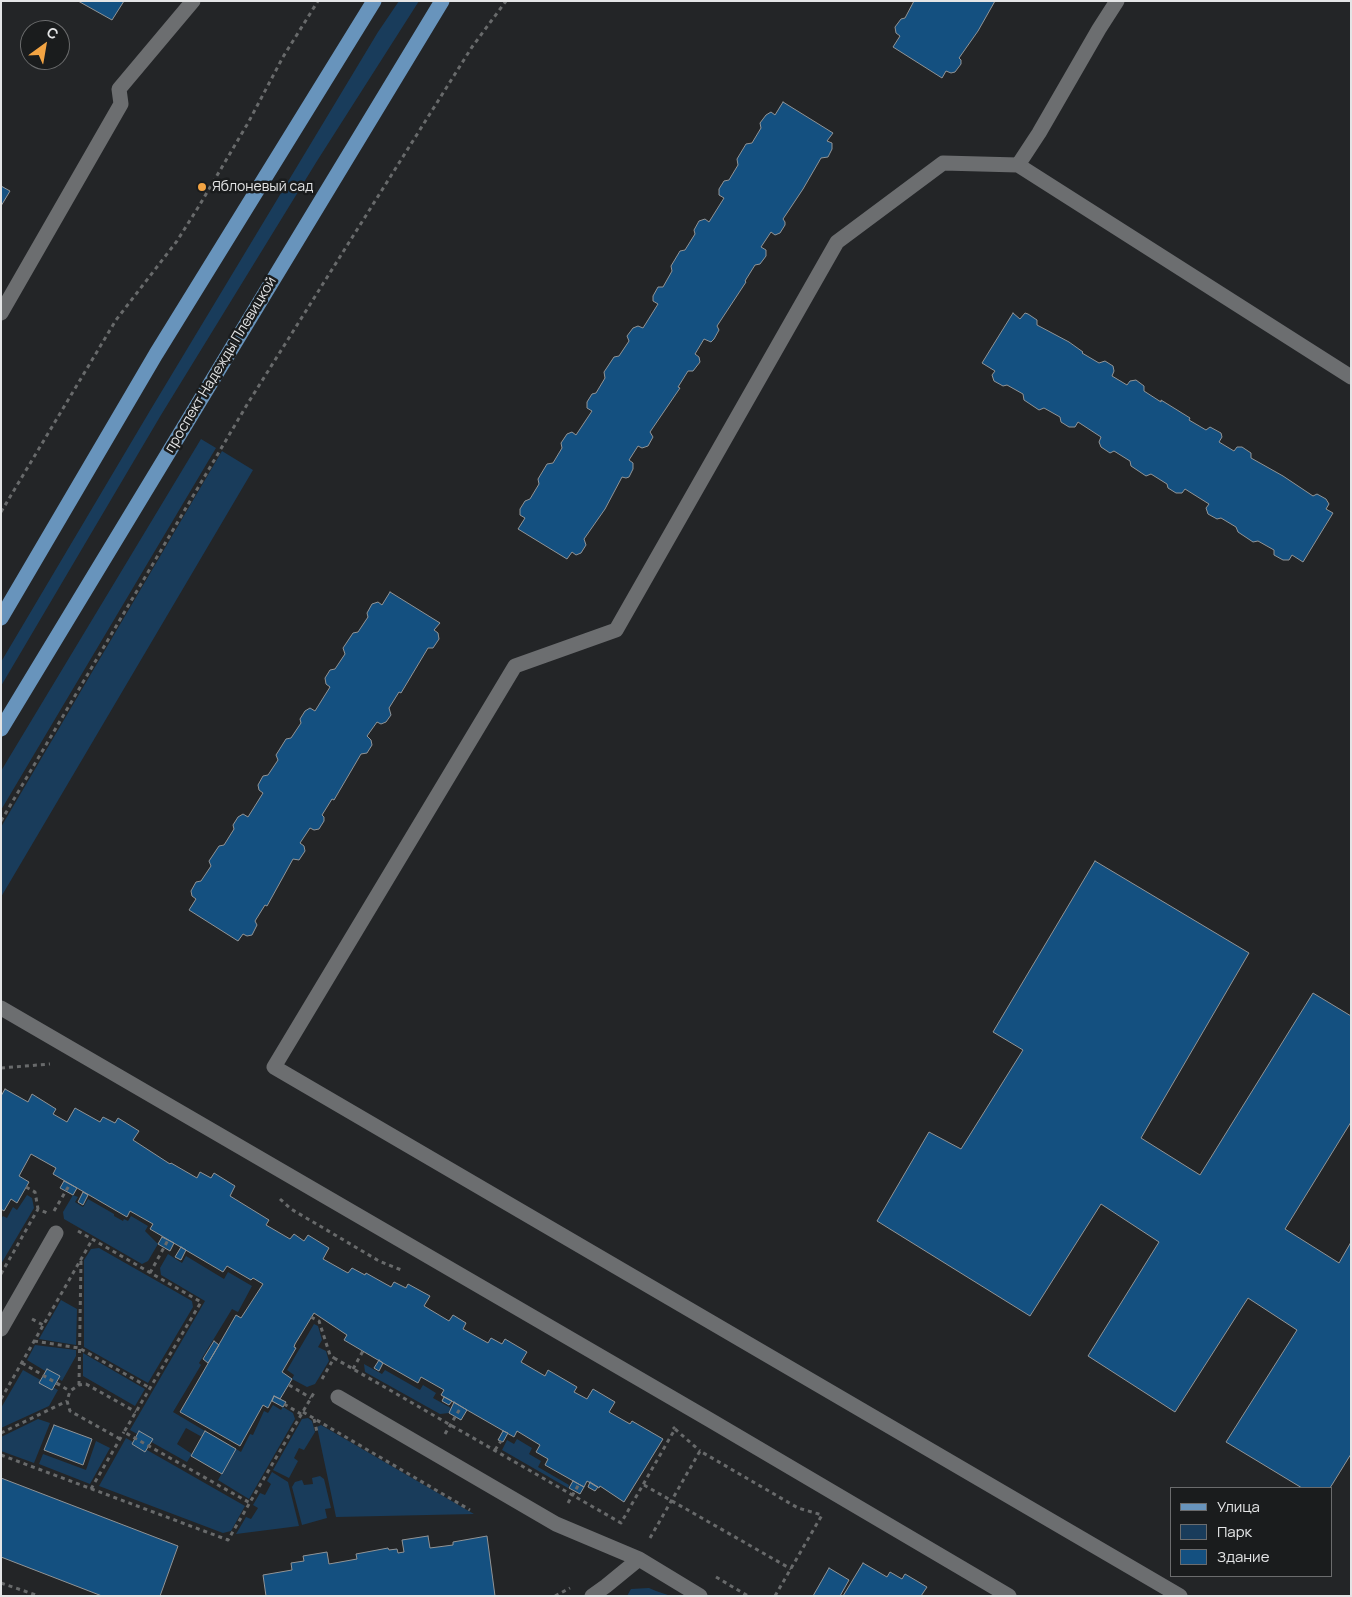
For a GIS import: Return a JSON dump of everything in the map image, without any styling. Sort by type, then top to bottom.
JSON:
[{"type":"main road","points":[[1,618],[156,354],[374,1]]},
{"type":"main road","name":"проспект Надежды Плевицкой","points":[[1,729],[442,1]]},
{"type":"lane","points":[[1,313],[121,104],[119,89],[193,1]]},
{"type":"lane","points":[[1018,165],[1039,133],[1116,1]]},
{"type":"lane","points":[[1180,1596],[274,1067],[515,666],[616,630],[837,242],[943,163],[1018,165],[1351,377]]},
{"type":"lane","points":[[1,1008],[1009,1596]]},
{"type":"lane","points":[[1,1329],[56,1233]]},
{"type":"lane","points":[[338,1397],[556,1524],[639,1559],[700,1596]]},
{"type":"lane","points":[[592,1596],[639,1559]]},
{"type":"path","points":[[1,512],[116,320],[177,241],[248,123],[283,57],[318,1]]},
{"type":"path","points":[[1,821],[248,402],[472,47],[506,1]]},
{"type":"path","points":[[1,1068],[53,1063],[46,1059]]},
{"type":"path","points":[[38,1209],[52,1216],[70,1184]]},
{"type":"path","points":[[1,1274],[38,1209],[35,1192],[26,1187]]},
{"type":"path","points":[[279,1198],[291,1209],[379,1261],[410,1274]]},
{"type":"path","points":[[76,1230],[201,1302],[91,1489]]},
{"type":"path","points":[[1,1399],[92,1240]]},
{"type":"path","points":[[150,1273],[168,1240]]},
{"type":"path","points":[[79,1384],[81,1259]]},
{"type":"path","points":[[311,1317],[318,1321],[330,1356],[621,1523],[675,1429]]},
{"type":"path","points":[[34,1341],[79,1348],[150,1388]]},
{"type":"path","points":[[353,1369],[363,1351]]},
{"type":"path","points":[[320,1382],[334,1358]]},
{"type":"path","points":[[22,1363],[70,1391]]},
{"type":"path","points":[[120,1439],[70,1411],[67,1401],[70,1391],[79,1384],[86,1384],[136,1412]]},
{"type":"path","points":[[289,1385],[311,1398]]},
{"type":"path","points":[[1,1456],[228,1540],[316,1390]]},
{"type":"path","points":[[1,1433],[67,1401]]},
{"type":"path","points":[[284,1404],[314,1419],[470,1510]]},
{"type":"path","points":[[435,1453],[461,1407]]},
{"type":"path","points":[[314,1419],[317,1432]]},
{"type":"path","points":[[666,1424],[675,1429],[700,1451],[798,1508],[822,1515],[830,1520]]},
{"type":"path","points":[[124,1432],[250,1504]]},
{"type":"path","points":[[495,1450],[500,1441]]},
{"type":"path","points":[[650,1539],[700,1451]]},
{"type":"path","points":[[574,1493],[579,1484]]},
{"type":"path","points":[[644,1485],[791,1569]]},
{"type":"path","points":[[775,1596],[822,1515]]},
{"type":"path","points":[[1,1583],[39,1596]]},
{"type":"path","points":[[555,1596],[576,1584]]},
{"type":"green space","points":[[399,1],[419,1],[317,161],[161,415],[1,686],[1,662],[151,409],[378,32]]},
{"type":"green space","points":[[201,439],[216,448],[1,810],[1,771]]},
{"type":"green space","points":[[222,451],[253,470],[1,897],[1,827]]},
{"type":"green space","points":[[27,1195],[32,1198],[34,1208],[1,1264],[1,1219],[3,1216],[7,1218],[13,1207],[17,1210]]},
{"type":"green space","points":[[73,1195],[78,1197],[75,1202],[83,1207],[88,1199],[123,1221],[124,1219],[128,1221],[131,1216],[148,1226],[145,1231],[158,1244],[148,1261],[142,1264],[64,1219],[63,1212]]},
{"type":"green space","points":[[99,1248],[192,1301],[193,1307],[148,1383],[84,1347],[84,1260],[91,1249]]},
{"type":"green space","points":[[168,1254],[182,1263],[186,1256],[224,1279],[228,1272],[252,1286],[238,1312],[232,1309],[199,1363],[201,1365],[173,1412],[205,1431],[202,1437],[186,1428],[177,1444],[192,1454],[187,1462],[130,1430],[205,1301],[161,1275],[160,1268]]},
{"type":"green space","points":[[61,1300],[77,1309],[76,1345],[39,1339]]},
{"type":"green space","points":[[314,1324],[318,1326],[322,1340],[318,1347],[326,1351],[329,1361],[315,1384],[307,1387],[292,1379],[294,1375],[287,1370]]},
{"type":"green space","points":[[35,1345],[76,1350],[76,1356],[62,1381],[27,1360]]},
{"type":"green space","points":[[83,1353],[145,1389],[135,1406],[83,1376]]},
{"type":"green space","points":[[364,1364],[382,1374],[385,1370],[420,1390],[423,1385],[436,1393],[433,1398],[451,1408],[449,1413],[440,1414],[365,1372]]},
{"type":"green space","points":[[23,1370],[58,1390],[49,1406],[1,1428],[1,1408]]},
{"type":"green space","points":[[273,1405],[281,1410],[283,1407],[293,1413],[295,1419],[249,1499],[218,1480],[236,1449],[241,1452],[250,1434],[253,1435],[264,1411],[268,1413]]},
{"type":"green space","points":[[308,1418],[312,1421],[315,1432],[304,1450],[299,1448],[294,1458],[298,1461],[289,1478],[273,1470],[302,1419]]},
{"type":"green space","points":[[38,1419],[50,1423],[34,1463],[1,1451],[1,1437]]},
{"type":"green space","points":[[321,1425],[474,1514],[336,1517],[317,1427]]},
{"type":"green space","points":[[126,1438],[245,1506],[231,1531],[223,1533],[99,1486]]},
{"type":"green space","points":[[517,1439],[532,1448],[529,1454],[541,1461],[538,1467],[569,1485],[568,1488],[502,1450],[507,1440],[514,1444]]},
{"type":"green space","points":[[96,1441],[110,1448],[90,1484],[39,1464],[43,1454],[86,1470]]},
{"type":"green space","points":[[272,1472],[288,1482],[299,1526],[236,1534],[246,1517],[251,1519],[258,1508],[253,1505],[260,1493],[265,1495],[271,1484],[267,1481]]},
{"type":"green space","points":[[320,1476],[324,1479],[331,1508],[325,1509],[327,1518],[302,1525],[292,1487],[295,1482],[302,1480],[304,1485],[313,1484],[312,1478]]},
{"type":"green space","points":[[649,1588],[671,1596],[627,1596],[631,1589]]},
{"type":"building","points":[[78,1],[124,1],[112,20]]},
{"type":"building","points":[[914,1],[995,1],[978,31],[959,58],[961,64],[955,72],[946,71],[942,78],[893,47],[900,36],[896,33],[895,27],[901,19],[905,18]]},
{"type":"building","points":[[783,102],[833,133],[827,141],[832,143],[832,149],[828,157],[821,158],[783,219],[785,225],[780,233],[775,235],[771,232],[761,247],[766,250],[766,256],[760,264],[755,265],[717,326],[719,330],[714,339],[711,342],[704,339],[695,354],[699,357],[700,362],[693,371],[688,371],[678,387],[680,388],[650,432],[653,437],[648,446],[642,448],[638,446],[629,460],[633,463],[633,469],[629,477],[622,477],[605,509],[584,539],[586,545],[581,553],[576,555],[572,552],[567,559],[518,529],[525,518],[520,515],[520,509],[525,501],[530,499],[539,484],[538,479],[547,464],[553,463],[562,448],[561,443],[567,434],[572,432],[576,435],[592,411],[587,408],[587,402],[592,394],[596,393],[605,378],[604,372],[614,357],[619,356],[629,341],[627,336],[633,328],[638,326],[643,328],[658,304],[653,301],[653,296],[658,287],[663,287],[672,271],[671,266],[680,251],[685,250],[695,234],[694,230],[699,221],[705,219],[709,222],[724,198],[719,195],[719,189],[724,181],[729,180],[738,165],[737,159],[746,144],[752,143],[761,128],[760,123],[766,115],[771,112],[775,115]]},
{"type":"building","points":[[1,186],[10,191],[1,206]]},
{"type":"building","points":[[1013,313],[1020,319],[1025,313],[1028,314],[1037,320],[1037,325],[1069,342],[1082,353],[1099,363],[1105,361],[1113,366],[1112,376],[1127,385],[1130,381],[1136,380],[1144,386],[1144,391],[1190,418],[1189,420],[1206,430],[1210,427],[1221,433],[1222,437],[1219,442],[1234,451],[1237,447],[1242,447],[1251,453],[1251,458],[1313,496],[1317,494],[1326,499],[1329,504],[1326,509],[1333,513],[1303,562],[1292,555],[1289,560],[1283,560],[1274,555],[1274,550],[1258,541],[1253,542],[1238,532],[1236,527],[1221,518],[1217,519],[1208,514],[1206,508],[1209,504],[1185,489],[1182,493],[1176,493],[1168,488],[1167,484],[1151,474],[1146,476],[1131,466],[1130,461],[1114,451],[1110,453],[1101,447],[1099,442],[1101,437],[1078,422],[1075,427],[1069,427],[1061,422],[1060,417],[1044,408],[1039,410],[1024,400],[1023,394],[1007,385],[1003,386],[994,381],[992,375],[995,371],[982,363]]},
{"type":"building","points":[[390,592],[440,623],[434,630],[438,633],[439,639],[433,648],[428,648],[401,693],[399,692],[389,708],[391,715],[386,722],[381,724],[377,722],[367,736],[371,740],[372,745],[367,753],[361,754],[334,800],[332,799],[322,815],[324,821],[319,829],[314,830],[310,828],[300,843],[304,846],[305,851],[299,860],[293,859],[267,906],[265,905],[255,921],[257,925],[252,935],[247,936],[243,934],[238,941],[189,910],[196,899],[192,896],[191,891],[196,882],[201,881],[211,866],[209,861],[219,846],[224,845],[234,829],[233,825],[238,817],[243,814],[248,817],[263,793],[259,790],[258,785],[263,776],[268,775],[278,760],[276,755],[286,739],[291,738],[301,723],[300,719],[305,711],[310,708],[315,711],[330,687],[326,684],[325,678],[330,670],[335,669],[345,654],[343,648],[353,633],[358,632],[368,617],[367,613],[372,604],[378,602],[382,605]]},
{"type":"building","points":[[1095,861],[1249,953],[1141,1138],[1200,1175],[1313,993],[1351,1016],[1351,1122],[1285,1229],[1339,1263],[1351,1242],[1351,1454],[1331,1487],[1300,1487],[1226,1442],[1297,1330],[1248,1298],[1175,1412],[1088,1356],[1159,1242],[1101,1204],[1030,1316],[877,1221],[929,1132],[961,1149],[1023,1050],[993,1032]]},
{"type":"building","points":[[5,1089],[28,1102],[32,1094],[56,1109],[53,1114],[67,1122],[75,1108],[100,1122],[103,1117],[115,1123],[118,1118],[139,1131],[133,1140],[170,1164],[197,1178],[200,1172],[211,1178],[214,1173],[235,1186],[230,1196],[269,1220],[266,1225],[290,1239],[294,1234],[304,1241],[308,1235],[329,1248],[323,1259],[348,1273],[352,1268],[365,1275],[366,1273],[391,1287],[394,1282],[406,1288],[408,1284],[430,1296],[424,1306],[449,1321],[453,1315],[466,1323],[463,1329],[488,1343],[491,1338],[502,1344],[505,1339],[527,1352],[521,1362],[545,1376],[548,1370],[577,1387],[574,1392],[587,1399],[593,1389],[615,1402],[609,1412],[630,1424],[632,1421],[663,1439],[624,1502],[600,1486],[599,1488],[587,1481],[584,1487],[545,1465],[548,1459],[536,1452],[540,1445],[517,1431],[514,1437],[441,1395],[444,1390],[421,1377],[418,1383],[383,1363],[344,1340],[347,1335],[314,1313],[295,1344],[294,1347],[296,1348],[282,1372],[292,1379],[280,1399],[274,1396],[268,1408],[263,1405],[240,1446],[180,1412],[236,1315],[241,1318],[263,1284],[253,1278],[251,1280],[227,1266],[223,1272],[150,1229],[153,1224],[130,1211],[127,1217],[53,1174],[56,1168],[31,1154],[19,1176],[29,1182],[17,1203],[11,1199],[4,1211],[1,1209],[1,1096]]},
{"type":"building","points":[[64,1181],[77,1188],[73,1195],[60,1188]]},
{"type":"building","points":[[83,1192],[88,1195],[83,1205],[78,1202]]},
{"type":"building","points":[[162,1237],[174,1243],[170,1251],[158,1244]]},
{"type":"building","points":[[181,1247],[186,1250],[181,1260],[175,1257]]},
{"type":"building","points":[[214,1341],[219,1345],[208,1363],[203,1359]]},
{"type":"building","points":[[379,1360],[383,1363],[379,1371],[374,1368]]},
{"type":"building","points":[[47,1369],[60,1376],[52,1390],[39,1383]]},
{"type":"building","points":[[274,1396],[286,1402],[283,1407],[272,1401]]},
{"type":"building","points":[[444,1397],[452,1401],[449,1405],[442,1401]]},
{"type":"building","points":[[454,1402],[467,1410],[461,1420],[449,1413]]},
{"type":"building","points":[[54,1425],[92,1439],[83,1465],[44,1450]]},
{"type":"building","points":[[139,1431],[153,1439],[145,1452],[132,1444]]},
{"type":"building","points":[[205,1431],[236,1449],[222,1474],[191,1456]]},
{"type":"building","points":[[503,1431],[508,1433],[503,1442],[498,1440]]},
{"type":"building","points":[[1,1478],[178,1546],[160,1596],[102,1596],[1,1557]]},
{"type":"building","points":[[573,1481],[584,1487],[580,1494],[569,1488]]},
{"type":"building","points":[[590,1482],[598,1487],[595,1491],[588,1487]]},
{"type":"building","points":[[428,1536],[430,1548],[453,1545],[453,1542],[487,1536],[495,1596],[266,1596],[263,1575],[292,1570],[291,1563],[304,1561],[303,1556],[327,1552],[329,1564],[357,1559],[356,1554],[388,1548],[389,1550],[397,1549],[398,1553],[404,1552],[402,1540]]},
{"type":"building","points":[[863,1563],[887,1577],[890,1572],[902,1579],[905,1574],[927,1587],[921,1596],[843,1596]]},
{"type":"building","points":[[829,1568],[849,1580],[840,1596],[813,1596]]},
{"type":"place","name":"Яблоневый сад","points":[[202,187]]}]
